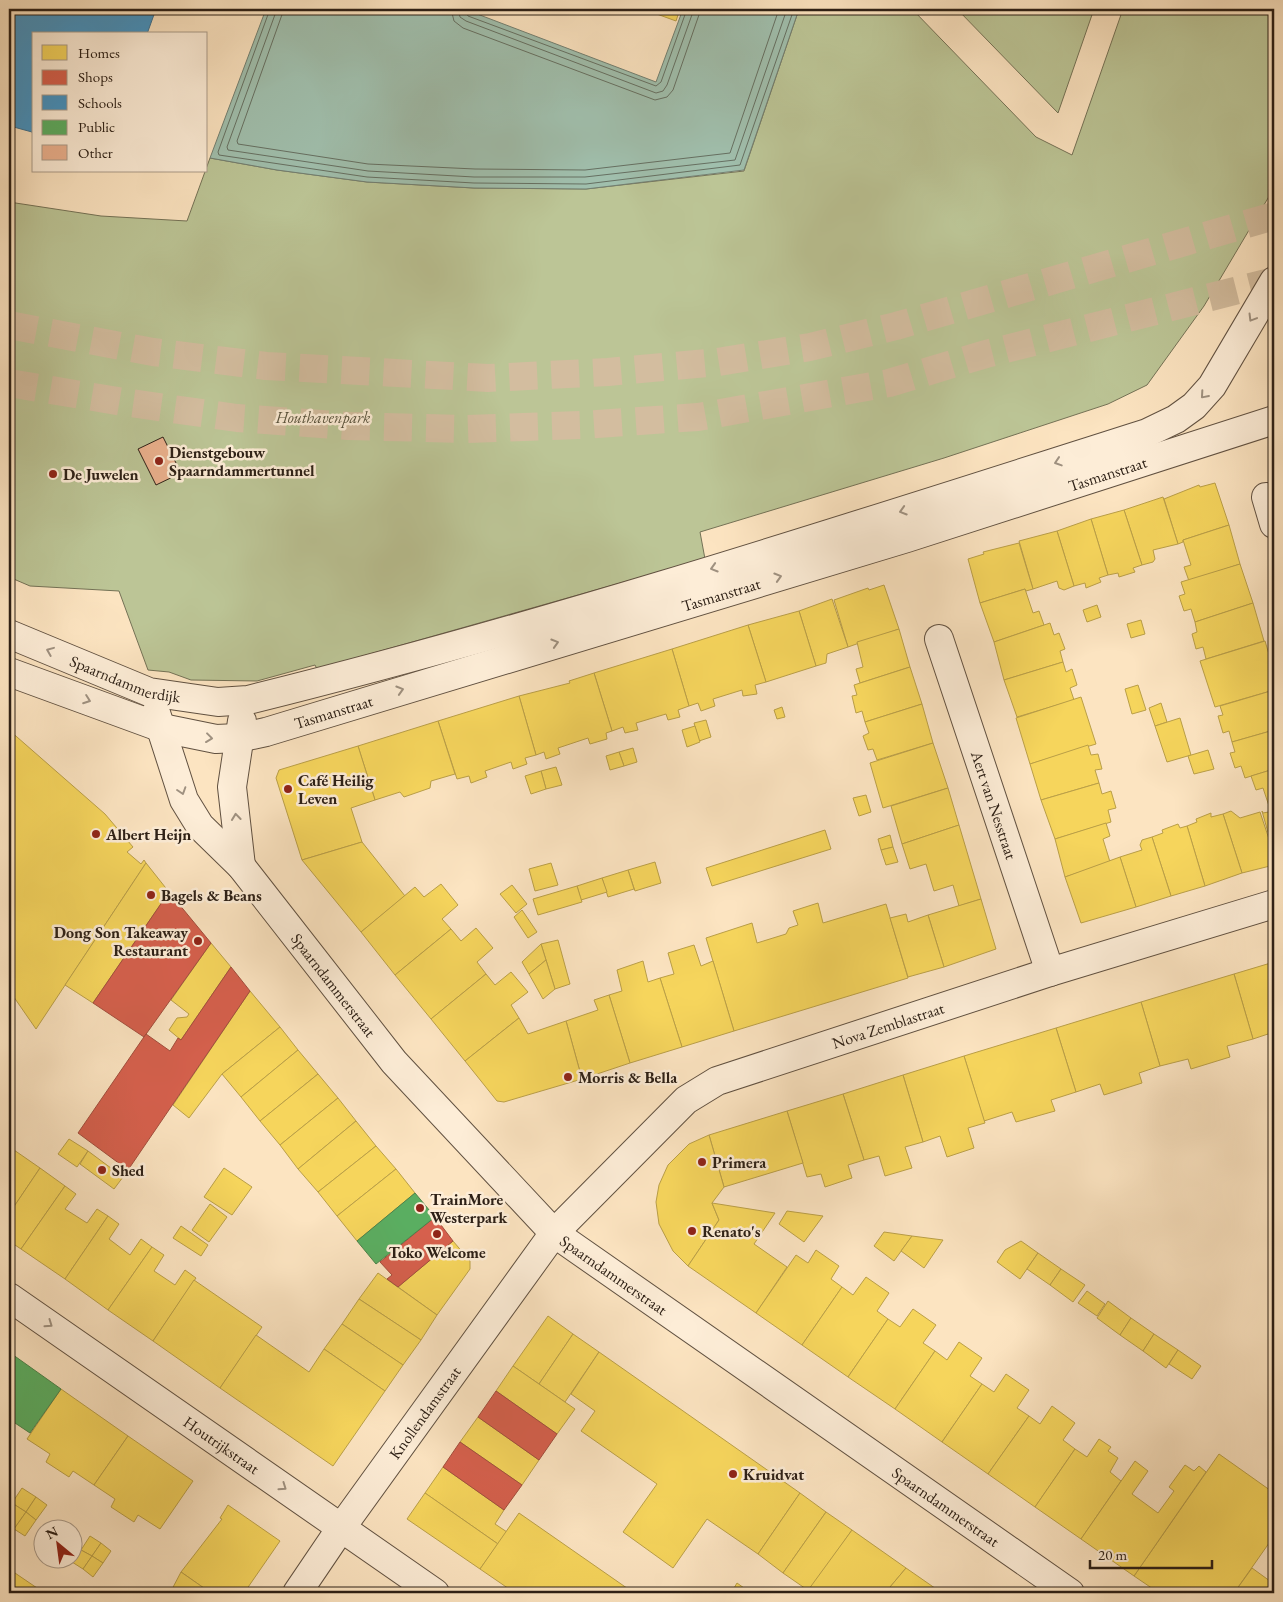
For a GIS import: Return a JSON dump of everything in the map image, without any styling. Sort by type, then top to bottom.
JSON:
[{"type":"street","name":"Tasmanstraat","points":[[248,700],[452,648],[901,511],[1147,433],[1176,419],[1194,406],[1212,386],[1274,281]]},
{"type":"street","name":"Tasmanstraat","points":[[162,728],[216,739],[238,738],[266,732],[907,538],[1274,420]]},
{"type":"street","points":[[1266,497],[1274,524]]},
{"type":"street","name":"Spaarndammerdijk","points":[[9,634],[148,692],[218,702],[248,700]]},
{"type":"street","name":"Aert van Nesstraat","points":[[939,638],[1050,972]]},
{"type":"street","name":"Spaarndammerdijk","points":[[9,672],[162,728]]},
{"type":"street","name":"Spaarndammerstraat","points":[[148,692],[162,728],[184,800],[200,826],[241,866],[394,1062],[554,1233],[1070,1593]]},
{"type":"street","points":[[241,866],[232,787],[238,738],[248,700]]},
{"type":"street","name":"Nova Zemblastraat","points":[[554,1233],[686,1100],[717,1081],[1050,972],[1274,904]]},
{"type":"street","name":"Knollendamstraat","points":[[297,1593],[341,1528],[554,1233]]},
{"type":"street","name":"Houtrijkstraat","points":[[9,1297],[435,1593]]},
{"type":"green space","name":"Houthavenpark","points":[[799,9],[912,9],[1036,137],[1072,155],[1123,9],[1273,9],[1274,188],[1204,306],[1147,385],[1108,404],[944,458],[700,532],[705,559],[317,669],[315,665],[257,681],[191,680],[169,672],[148,670],[119,591],[30,586],[9,577],[9,202],[101,216],[187,221],[205,172],[208,172],[210,158],[277,170],[367,182],[474,188],[586,189],[744,171]]},
{"type":"green space","points":[[957,9],[1094,9],[1058,113]]},
{"type":"water","points":[[266,9],[464,9],[656,82],[683,9],[799,9],[744,170],[586,189],[474,188],[367,182],[277,170],[210,158]]},
{"type":"building: Homes","points":[[643,9],[680,9],[676,21]]},
{"type":"building: Homes","points":[[1215,483],[1229,525],[1183,540],[1183,542],[1178,544],[1164,499],[1199,485],[1200,487]]},
{"type":"building: Homes","points":[[1163,497],[1178,544],[1153,550],[1155,559],[1153,562],[1142,565],[1124,510]]},
{"type":"building: Homes","points":[[1124,510],[1142,565],[1133,568],[1135,572],[1119,577],[1118,573],[1108,575],[1091,519]]},
{"type":"building: Homes","points":[[1091,519],[1108,575],[1099,578],[1101,582],[1086,588],[1085,583],[1074,586],[1057,531]]},
{"type":"building: Homes","points":[[1229,525],[1240,564],[1189,581],[1184,567],[1191,565],[1183,540]]},
{"type":"building: Homes","points":[[1057,531],[1074,586],[1064,590],[1059,588],[1057,581],[1033,589],[1019,541]]},
{"type":"building: Homes","points":[[1019,543],[1033,589],[1026,591],[1025,589],[980,603],[968,559],[984,554],[983,552]]},
{"type":"building: Homes","points":[[1240,564],[1253,603],[1195,622],[1191,609],[1184,611],[1179,596],[1185,594],[1181,582]]},
{"type":"building: Homes","points":[[884,585],[899,629],[848,647],[834,600],[868,588],[869,590]]},
{"type":"building: Homes","points":[[1025,589],[1033,613],[1039,611],[1044,625],[994,642],[980,603]]},
{"type":"building: Homes","points":[[832,599],[848,647],[827,654],[826,663],[816,666],[799,611]]},
{"type":"building: Homes","points":[[1253,603],[1264,641],[1206,659],[1203,647],[1196,649],[1192,634],[1197,632],[1195,622]]},
{"type":"building: Homes","points":[[1097,605],[1101,617],[1087,622],[1083,610]]},
{"type":"building: Homes","points":[[799,611],[816,666],[766,682],[748,625]]},
{"type":"building: Homes","points":[[1141,620],[1145,634],[1131,638],[1127,624]]},
{"type":"building: Homes","points":[[1050,623],[1054,635],[1059,633],[1065,649],[1060,651],[1063,662],[1004,680],[994,642]]},
{"type":"building: Homes","points":[[748,625],[766,682],[755,685],[757,694],[743,696],[742,690],[713,699],[715,706],[701,711],[698,703],[689,706],[672,649]]},
{"type":"building: Homes","points":[[899,629],[910,667],[860,683],[856,669],[863,667],[857,642]]},
{"type":"building: Homes","points":[[1265,641],[1274,671],[1274,690],[1215,707],[1200,661]]},
{"type":"building: Homes","points":[[672,649],[689,706],[678,710],[680,717],[668,720],[666,714],[636,723],[638,730],[625,733],[623,727],[612,731],[594,673]]},
{"type":"building: Homes","points":[[1063,662],[1066,672],[1072,669],[1077,685],[1070,688],[1074,700],[1017,717],[1004,680]]},
{"type":"building: Homes","points":[[910,667],[922,704],[865,722],[862,711],[856,713],[852,696],[857,695],[854,685]]},
{"type":"building: Homes","points":[[594,673],[612,731],[606,733],[607,739],[590,744],[588,738],[558,748],[560,754],[546,759],[544,752],[536,755],[519,696],[570,683],[569,681]]},
{"type":"building: Homes","points":[[1138,685],[1146,710],[1132,714],[1125,689]]},
{"type":"building: Homes","points":[[1274,690],[1274,730],[1232,742],[1229,731],[1223,733],[1218,716],[1223,715],[1220,706]]},
{"type":"building: Homes","points":[[519,696],[536,755],[525,758],[527,764],[513,769],[511,762],[485,771],[487,777],[471,783],[469,776],[457,779],[438,721]]},
{"type":"building: Homes","points":[[1081,697],[1096,744],[1030,764],[1016,718]]},
{"type":"building: Homes","points":[[1161,703],[1167,722],[1155,726],[1149,708]]},
{"type":"building: Homes","points":[[922,704],[933,743],[877,760],[873,749],[868,750],[863,736],[869,733],[865,722]]},
{"type":"building: Homes","points":[[782,707],[785,717],[777,719],[774,710]]},
{"type":"building: Homes","points":[[1180,718],[1191,755],[1167,762],[1155,726]]},
{"type":"building: Homes","points":[[706,720],[711,737],[699,741],[694,723]]},
{"type":"building: Homes","points":[[438,721],[455,774],[431,781],[430,788],[404,797],[400,792],[375,800],[358,746]]},
{"type":"building: Homes","points":[[695,726],[700,742],[687,747],[682,730]]},
{"type":"building: Homes","points":[[9,730],[105,814],[133,847],[127,852],[141,864],[144,860],[146,863],[36,1029],[9,990]]},
{"type":"building: Homes","points":[[1274,730],[1274,769],[1245,778],[1241,766],[1235,768],[1230,753],[1235,752],[1232,742]]},
{"type":"building: Homes","points":[[933,743],[948,788],[883,808],[870,763]]},
{"type":"building: Homes","points":[[1088,745],[1091,755],[1098,754],[1102,769],[1095,770],[1099,783],[1041,800],[1030,764]]},
{"type":"building: Homes","points":[[358,746],[375,800],[351,808],[362,842],[302,860],[276,778],[279,770]]},
{"type":"building: Homes","points":[[633,748],[637,762],[624,766],[619,752]]},
{"type":"building: Homes","points":[[1208,750],[1214,769],[1194,774],[1188,756]]},
{"type":"building: Homes","points":[[619,752],[624,766],[610,770],[606,756]]},
{"type":"building: Homes","points":[[556,767],[562,785],[546,789],[541,771]]},
{"type":"building: Homes","points":[[1274,769],[1274,811],[1271,812],[1263,788],[1256,790],[1251,776]]},
{"type":"building: Homes","points":[[541,771],[546,789],[531,794],[525,776]]},
{"type":"building: Homes","points":[[1099,783],[1102,794],[1111,791],[1116,808],[1108,810],[1111,822],[1055,839],[1041,800]]},
{"type":"building: Homes","points":[[948,788],[959,825],[902,844],[891,806]]},
{"type":"building: Homes","points":[[866,795],[871,812],[859,816],[853,798]]},
{"type":"building: Homes","points":[[1231,811],[1240,818],[1260,812],[1274,854],[1274,865],[1242,873],[1223,814]]},
{"type":"building: Homes","points":[[1262,811],[1263,813],[1274,811],[1274,854]]},
{"type":"building: Homes","points":[[1211,813],[1211,817],[1223,814],[1242,873],[1205,886],[1187,826],[1197,822],[1196,819]]},
{"type":"building: Homes","points":[[1106,823],[1110,836],[1103,839],[1110,862],[1065,877],[1055,839]]},
{"type":"building: Homes","points":[[1178,824],[1180,828],[1187,826],[1205,886],[1171,896],[1152,837],[1163,833],[1162,830]]},
{"type":"building: Homes","points":[[959,825],[981,899],[959,906],[953,885],[934,891],[926,864],[910,869],[902,844]]},
{"type":"building: Homes","points":[[825,830],[831,849],[712,886],[706,868]]},
{"type":"building: Homes","points":[[890,835],[893,847],[881,850],[878,839]]},
{"type":"building: Homes","points":[[1152,837],[1171,896],[1136,907],[1120,857],[1142,850],[1140,845],[1142,840]]},
{"type":"building: Homes","points":[[362,842],[405,896],[361,932],[302,860]]},
{"type":"building: Homes","points":[[893,847],[898,862],[886,865],[881,850]]},
{"type":"building: Homes","points":[[1120,857],[1136,907],[1081,923],[1065,877]]},
{"type":"building: Homes","points":[[655,862],[661,883],[635,891],[628,870]]},
{"type":"building: Homes","points":[[146,863],[169,892],[93,1003],[65,985]]},
{"type":"building: Homes","points":[[551,863],[558,885],[535,891],[529,869]]},
{"type":"building: Homes","points":[[628,870],[634,889],[608,897],[602,878]]},
{"type":"building: Homes","points":[[602,878],[607,892],[581,900],[577,886]]},
{"type":"building: Homes","points":[[441,884],[458,905],[442,919],[451,929],[395,975],[361,932],[415,887],[424,897]]},
{"type":"building: Homes","points":[[512,885],[527,904],[516,913],[500,894]]},
{"type":"building: Homes","points":[[577,886],[582,902],[538,915],[533,899]]},
{"type":"building: Homes","points":[[981,899],[996,949],[944,967],[928,915]]},
{"type":"building: Homes","points":[[818,903],[823,923],[886,904],[908,978],[734,1031],[706,938],[752,923],[757,943],[786,934],[789,928],[798,925],[793,911]]},
{"type":"building: Homes","points":[[522,910],[537,932],[528,938],[514,917]]},
{"type":"building: Homes","points":[[906,914],[908,922],[928,915],[944,967],[908,977],[890,918]]},
{"type":"building: Homes","points":[[476,928],[493,948],[477,962],[486,974],[431,1019],[395,975],[451,929],[461,941]]},
{"type":"building: Homes","points":[[558,940],[570,984],[555,989],[541,944]]},
{"type":"building: Homes","points":[[211,943],[231,967],[181,1040],[169,1030],[177,1018],[187,1017],[189,1014],[171,1000]]},
{"type":"building: Homes","points":[[541,944],[546,960],[529,974],[522,962]]},
{"type":"building: Homes","points":[[694,945],[701,966],[713,961],[734,1031],[682,1047],[660,978],[674,974],[668,953]]},
{"type":"building: Homes","points":[[546,960],[555,989],[543,999],[529,974]]},
{"type":"building: Homes","points":[[643,961],[648,982],[660,978],[682,1047],[630,1063],[609,995],[622,991],[617,970]]},
{"type":"building: Homes","points":[[1274,962],[1274,1032],[1253,1039],[1234,974]]},
{"type":"building: Homes","points":[[511,972],[528,992],[511,1005],[519,1018],[465,1061],[431,1019],[486,974],[495,985]]},
{"type":"building: Homes","points":[[1234,974],[1253,1039],[1227,1046],[1230,1057],[1191,1069],[1188,1059],[1160,1066],[1141,1002]]},
{"type":"building: Homes","points":[[250,991],[280,1027],[222,1074],[189,1118],[173,1105]]},
{"type":"building: Homes","points":[[609,995],[630,1063],[582,1079],[566,1021],[598,1010],[594,1000]]},
{"type":"building: Homes","points":[[1141,1002],[1160,1066],[1139,1073],[1142,1083],[1104,1095],[1100,1084],[1076,1092],[1056,1028]]},
{"type":"building: Homes","points":[[519,1018],[528,1034],[566,1021],[582,1079],[504,1102],[497,1101],[465,1061]]},
{"type":"building: Homes","points":[[280,1027],[298,1050],[241,1097],[222,1074]]},
{"type":"building: Homes","points":[[1056,1028],[1076,1092],[1051,1100],[1055,1111],[1016,1122],[1012,1112],[984,1121],[964,1056]]},
{"type":"building: Homes","points":[[298,1050],[318,1074],[260,1121],[241,1097]]},
{"type":"building: Homes","points":[[964,1056],[985,1123],[968,1128],[974,1148],[947,1157],[940,1136],[923,1142],[903,1075]]},
{"type":"building: Homes","points":[[318,1074],[338,1098],[280,1145],[260,1121]]},
{"type":"building: Homes","points":[[903,1075],[923,1142],[905,1147],[912,1168],[885,1176],[879,1156],[864,1160],[843,1094]]},
{"type":"building: Homes","points":[[843,1094],[864,1160],[848,1165],[852,1178],[825,1187],[821,1174],[807,1177],[787,1111]]},
{"type":"building: Homes","points":[[338,1098],[356,1121],[298,1169],[280,1145]]},
{"type":"building: Homes","points":[[787,1111],[803,1163],[724,1187],[709,1135]]},
{"type":"building: Homes","points":[[356,1121],[376,1146],[318,1192],[298,1169]]},
{"type":"building: Homes","points":[[709,1135],[724,1187],[712,1203],[719,1220],[688,1266],[673,1251],[659,1224],[656,1202],[659,1185],[668,1165],[689,1144]]},
{"type":"building: Homes","points":[[69,1139],[88,1151],[77,1167],[58,1154]]},
{"type":"building: Homes","points":[[376,1146],[396,1169],[337,1216],[318,1192]]},
{"type":"building: Homes","points":[[14,1150],[40,1168],[9,1214],[9,1158]]},
{"type":"building: Homes","name":"Shed","points":[[88,1151],[123,1177],[114,1189],[80,1164]]},
{"type":"building: Homes","points":[[40,1168],[65,1186],[21,1249],[9,1241],[9,1214]]},
{"type":"building: Homes","points":[[224,1168],[252,1187],[232,1215],[204,1197]]},
{"type":"building: Homes","points":[[396,1169],[415,1193],[357,1241],[337,1216]]},
{"type":"building: Homes","points":[[65,1186],[76,1194],[65,1209],[87,1223],[97,1209],[108,1216],[65,1279],[21,1249]]},
{"type":"building: Homes","points":[[712,1203],[775,1213],[754,1244],[787,1267],[756,1313],[688,1266],[719,1220]]},
{"type":"building: Homes","points":[[210,1204],[227,1217],[209,1242],[192,1230]]},
{"type":"building: Homes","points":[[787,1211],[823,1216],[804,1242],[779,1224]]},
{"type":"building: Homes","points":[[108,1216],[119,1224],[109,1239],[130,1255],[141,1239],[152,1247],[108,1310],[65,1279]]},
{"type":"building: Homes","points":[[181,1226],[208,1245],[201,1256],[173,1238]]},
{"type":"building: Homes","points":[[884,1232],[912,1236],[894,1261],[874,1246]]},
{"type":"building: Homes","points":[[912,1236],[943,1240],[924,1268],[901,1251]]},
{"type":"building: Homes","points":[[453,1241],[470,1261],[470,1269],[437,1315],[398,1287]]},
{"type":"building: Homes","points":[[1021,1241],[1038,1253],[1020,1279],[997,1262],[1005,1250]]},
{"type":"building: Homes","points":[[152,1247],[164,1255],[154,1271],[175,1285],[185,1270],[196,1278],[153,1341],[108,1310]]},
{"type":"building: Homes","points":[[816,1250],[839,1266],[831,1279],[842,1287],[802,1345],[756,1313],[796,1255],[808,1263]]},
{"type":"building: Homes","points":[[1038,1253],[1061,1269],[1050,1285],[1027,1269]]},
{"type":"building: Homes","points":[[1061,1269],[1085,1285],[1073,1302],[1050,1285]]},
{"type":"building: Homes","points":[[378,1273],[437,1315],[421,1340],[359,1299]]},
{"type":"building: Homes","points":[[866,1277],[889,1293],[877,1311],[888,1319],[848,1377],[802,1345],[842,1287],[853,1295]]},
{"type":"building: Homes","points":[[194,1280],[262,1327],[220,1388],[153,1341]]},
{"type":"building: Homes","points":[[1087,1291],[1105,1304],[1097,1316],[1078,1303]]},
{"type":"building: Homes","points":[[359,1299],[421,1340],[403,1365],[342,1324]]},
{"type":"building: Homes","points":[[1108,1301],[1131,1318],[1120,1335],[1097,1318]]},
{"type":"building: Homes","points":[[913,1309],[936,1325],[923,1343],[935,1351],[895,1409],[848,1377],[888,1319],[900,1327]]},
{"type":"building: Homes","points":[[548,1316],[573,1334],[539,1384],[513,1366]]},
{"type":"building: Homes","points":[[1131,1318],[1154,1334],[1143,1351],[1120,1335]]},
{"type":"building: Homes","points":[[342,1324],[403,1365],[385,1391],[324,1349]]},
{"type":"building: Homes","points":[[573,1334],[599,1352],[565,1402],[539,1384]]},
{"type":"building: Homes","points":[[1154,1334],[1178,1350],[1166,1368],[1143,1351]]},
{"type":"building: Homes","points":[[256,1335],[309,1372],[324,1349],[385,1391],[333,1466],[220,1388]]},
{"type":"building: Homes","points":[[959,1342],[982,1358],[970,1376],[982,1384],[942,1442],[895,1409],[935,1351],[947,1360]]},
{"type":"building: Homes","points":[[1178,1350],[1201,1366],[1192,1379],[1169,1364]]},
{"type":"building: Homes","points":[[599,1352],[800,1493],[758,1554],[707,1519],[673,1568],[623,1532],[657,1484],[581,1431],[595,1411],[571,1394]]},
{"type":"building: Homes","points":[[513,1366],[575,1409],[557,1434],[496,1391]]},
{"type":"building: Homes","points":[[1006,1374],[1029,1390],[1017,1408],[1029,1416],[988,1474],[942,1442],[982,1384],[994,1392]]},
{"type":"building: Homes","points":[[61,1389],[128,1436],[94,1485],[73,1471],[69,1477],[46,1462],[50,1454],[27,1439]]},
{"type":"building: Homes","points":[[1052,1406],[1075,1423],[1063,1440],[1075,1449],[1035,1507],[988,1474],[1029,1416],[1040,1424]]},
{"type":"building: Homes","points":[[478,1417],[539,1460],[522,1485],[460,1442]]},
{"type":"building: Homes","points":[[128,1436],[193,1481],[160,1529],[138,1515],[134,1522],[111,1507],[115,1499],[94,1485]]},
{"type":"building: Homes","points":[[1099,1439],[1111,1447],[1108,1451],[1118,1458],[1110,1472],[1121,1481],[1081,1539],[1035,1507],[1075,1449],[1087,1457]]},
{"type":"building: Homes","points":[[1219,1454],[1274,1493],[1274,1536],[1234,1593],[1159,1593],[1134,1576]]},
{"type":"building: Homes","points":[[1135,1461],[1148,1471],[1132,1494],[1158,1513],[1174,1491],[1169,1487],[1185,1465],[1194,1471],[1199,1466],[1206,1472],[1134,1576],[1081,1539]]},
{"type":"building: Homes","points":[[443,1467],[504,1510],[495,1524],[507,1532],[498,1544],[425,1493]]},
{"type":"building: Homes","points":[[22,1488],[36,1497],[26,1512],[12,1503]]},
{"type":"building: Homes","points":[[425,1493],[498,1544],[480,1569],[407,1519]]},
{"type":"building: Homes","points":[[800,1493],[826,1512],[783,1573],[758,1554]]},
{"type":"building: Homes","points":[[36,1497],[47,1505],[36,1520],[26,1512]]},
{"type":"building: Homes","points":[[12,1503],[26,1512],[14,1529],[9,1525],[9,1507]]},
{"type":"building: Homes","points":[[228,1505],[280,1541],[244,1593],[211,1593],[181,1572],[222,1519],[220,1518]]},
{"type":"building: Homes","points":[[26,1512],[36,1520],[32,1520],[32,1526],[25,1536],[14,1529]]},
{"type":"building: Homes","points":[[826,1512],[852,1530],[809,1591],[783,1573]]},
{"type":"building: Homes","points":[[519,1513],[634,1593],[515,1593],[480,1569]]},
{"type":"building: Homes","points":[[852,1530],[906,1568],[885,1593],[806,1593]]},
{"type":"building: Homes","points":[[90,1536],[101,1543],[92,1556],[82,1551]]},
{"type":"building: Homes","points":[[101,1543],[111,1551],[103,1563],[92,1556]]},
{"type":"building: Homes","points":[[82,1551],[92,1556],[82,1568]]},
{"type":"building: Homes","points":[[92,1556],[103,1563],[93,1577],[83,1569]]},
{"type":"building: Homes","points":[[906,1568],[942,1593],[885,1593]]},
{"type":"building: Homes","points":[[1252,1568],[1274,1584],[1274,1593],[1234,1593]]},
{"type":"building: Homes","points":[[181,1572],[211,1593],[170,1593]]},
{"type":"building: Homes","points":[[15,1573],[40,1590],[38,1593],[9,1593],[9,1579]]},
{"type":"building: Homes","points":[[737,1583],[751,1593],[731,1593]]},
{"type":"building: Shops","points":[[169,892],[211,943],[144,1037],[93,1003]]},
{"type":"building: Shops","points":[[231,967],[250,991],[128,1170],[78,1133],[146,1034],[170,1051],[178,1038],[181,1040]]},
{"type":"building: Shops","points":[[435,1217],[453,1241],[398,1287],[387,1279],[392,1275],[380,1262]]},
{"type":"building: Shops","points":[[496,1391],[557,1434],[539,1460],[478,1417]]},
{"type":"building: Shops","points":[[460,1442],[522,1485],[504,1510],[443,1467]]},
{"type":"building: Schools","points":[[9,9],[156,9],[148,32],[32,32],[32,132],[10,126]]},
{"type":"building: Public","points":[[415,1193],[435,1217],[376,1264],[357,1241]]},
{"type":"building: Public","points":[[9,1352],[61,1389],[30,1433],[9,1419]]},
{"type":"building: Other","name":"Dienstgebouw Spaarndammertunnel","points":[[163,437],[181,473],[156,485],[138,449]]},
{"type":"tunnel","points":[[9,325],[153,352],[266,366],[488,378],[608,372],[718,362],[810,347],[896,326],[1274,216]]},
{"type":"tunnel","points":[[9,383],[237,418],[348,426],[466,429],[582,425],[698,417],[889,383],[986,354],[1274,281]]},
{"type":"place","name":"Dienstgebouw Spaarndammertunnel","points":[[159,461]]},
{"type":"place","name":"De Juwelen","points":[[53,474]]},
{"type":"place","name":"Café Heilig Leven","points":[[288,789]]},
{"type":"place","name":"Albert Heijn","points":[[96,834]]},
{"type":"place","name":"Bagels & Beans","points":[[151,895]]},
{"type":"place","name":"Dong Son Takeaway Restaurant","points":[[198,941]]},
{"type":"place","name":"Morris & Bella","points":[[568,1077]]},
{"type":"place","name":"Primera","points":[[702,1162]]},
{"type":"place","name":"Shed","points":[[102,1170]]},
{"type":"place","name":"TrainMore Westerpark","points":[[420,1208]]},
{"type":"place","name":"Renato's","points":[[692,1231]]},
{"type":"place","name":"Toko Welcome","points":[[437,1234]]},
{"type":"place","name":"Kruidvat","points":[[733,1474]]}]
